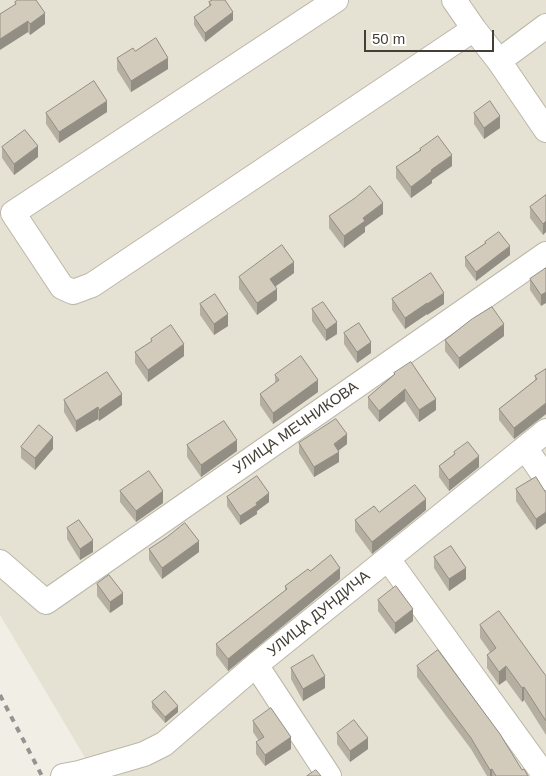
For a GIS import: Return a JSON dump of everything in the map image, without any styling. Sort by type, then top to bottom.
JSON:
[{"type":"street","points":[[336,0],[6,217],[62,288],[73,292],[92,285],[474,29]]},
{"type":"street","points":[[454,0],[546,130]]},
{"type":"street","points":[[499,61],[546,26]]},
{"type":"street","name":"УЛИЦА МЕЧНИКОВА","points":[[0,562],[46,602],[546,254]]},
{"type":"street","name":"УЛИЦА ДУНДИЧА","points":[[71,774],[107,771],[164,744],[256,665],[546,431]]},
{"type":"street","points":[[525,448],[546,478]]},
{"type":"street","points":[[388,558],[544,776]]},
{"type":"street","points":[[256,665],[329,776]]},
{"type":"shaded area","points":[[0,0],[546,0],[546,776],[96,776],[0,615]]},
{"type":"building","points":[[18,0],[36,0],[45,13],[30,24],[28,21],[0,39],[0,14],[16,4],[15,2]]},
{"type":"building","points":[[225,0],[233,12],[205,33],[194,17],[211,5],[209,2]]},
{"type":"building","points":[[156,38],[168,58],[131,81],[117,58],[133,48],[135,51]]},
{"type":"building","points":[[94,81],[107,101],[59,132],[46,113]]},
{"type":"building","points":[[490,101],[500,116],[484,128],[474,113]]},
{"type":"building","points":[[25,130],[38,146],[14,164],[2,147]]},
{"type":"building","points":[[438,136],[452,155],[411,187],[396,167]]},
{"type":"building","points":[[370,186],[383,203],[363,218],[365,221],[344,236],[329,216]]},
{"type":"building","points":[[546,195],[546,221],[543,224],[530,207]]},
{"type":"building","points":[[499,232],[510,246],[476,272],[465,257]]},
{"type":"building","points":[[282,245],[294,262],[270,279],[277,289],[257,303],[239,277]]},
{"type":"building","points":[[546,268],[546,292],[541,295],[530,279]]},
{"type":"building","points":[[431,273],[444,293],[405,318],[392,299]]},
{"type":"building","points":[[215,294],[228,314],[214,324],[200,304]]},
{"type":"building","points":[[323,302],[337,322],[326,330],[312,309]]},
{"type":"building","points":[[492,307],[504,324],[459,358],[445,340],[472,319]]},
{"type":"building","points":[[359,323],[371,342],[357,352],[344,333]]},
{"type":"building","points":[[171,325],[184,344],[148,370],[135,352]]},
{"type":"building","points":[[301,356],[318,380],[273,413],[260,394],[279,380],[275,375]]},
{"type":"building","points":[[411,362],[436,399],[419,410],[405,389],[379,411],[368,397],[394,373]]},
{"type":"building","points":[[546,369],[546,403],[514,428],[499,409],[537,379],[535,376]]},
{"type":"building","points":[[107,372],[122,394],[99,410],[98,407],[76,421],[64,400]]},
{"type":"building","points":[[336,419],[347,434],[334,444],[339,452],[314,467],[299,443]]},
{"type":"building","points":[[224,421],[237,440],[201,465],[187,445]]},
{"type":"building","points":[[39,425],[53,437],[35,458],[21,447]]},
{"type":"building","points":[[468,442],[479,456],[449,480],[439,466]]},
{"type":"building","points":[[149,471],[163,491],[136,511],[120,491]]},
{"type":"building","points":[[257,476],[269,493],[256,503],[257,505],[240,516],[227,497]]},
{"type":"building","points":[[536,477],[546,493],[546,512],[536,519],[516,489]]},
{"type":"building","points":[[415,485],[426,499],[372,542],[355,520],[374,506],[379,512]]},
{"type":"building","points":[[79,520],[93,540],[80,549],[67,528]]},
{"type":"building","points":[[185,523],[199,541],[162,568],[149,549]]},
{"type":"building","points":[[451,546],[466,568],[449,579],[434,557]]},
{"type":"building","points":[[331,555],[340,568],[228,659],[216,644],[287,589],[285,586],[308,569],[310,571]]},
{"type":"building","points":[[109,575],[123,593],[110,602],[97,584]]},
{"type":"building","points":[[396,586],[413,609],[395,623],[378,600]]},
{"type":"building","points":[[499,611],[546,676],[546,721],[524,687],[522,688],[506,666],[499,672],[487,655],[496,648],[480,625]]},
{"type":"building","points":[[438,650],[500,734],[522,770],[524,769],[528,776],[496,776],[492,769],[490,770],[471,738],[417,666]]},
{"type":"building","points":[[313,655],[325,676],[303,689],[291,668]]},
{"type":"building","points":[[165,691],[178,706],[165,717],[152,702]]},
{"type":"building","points":[[271,708],[291,737],[265,755],[256,742],[264,737],[253,721]]},
{"type":"building","points":[[354,720],[368,738],[350,751],[337,733]]},
{"type":"building","points":[[316,770],[321,776],[307,776]]},
{"type":"railway","points":[[0,695],[42,776]]}]
